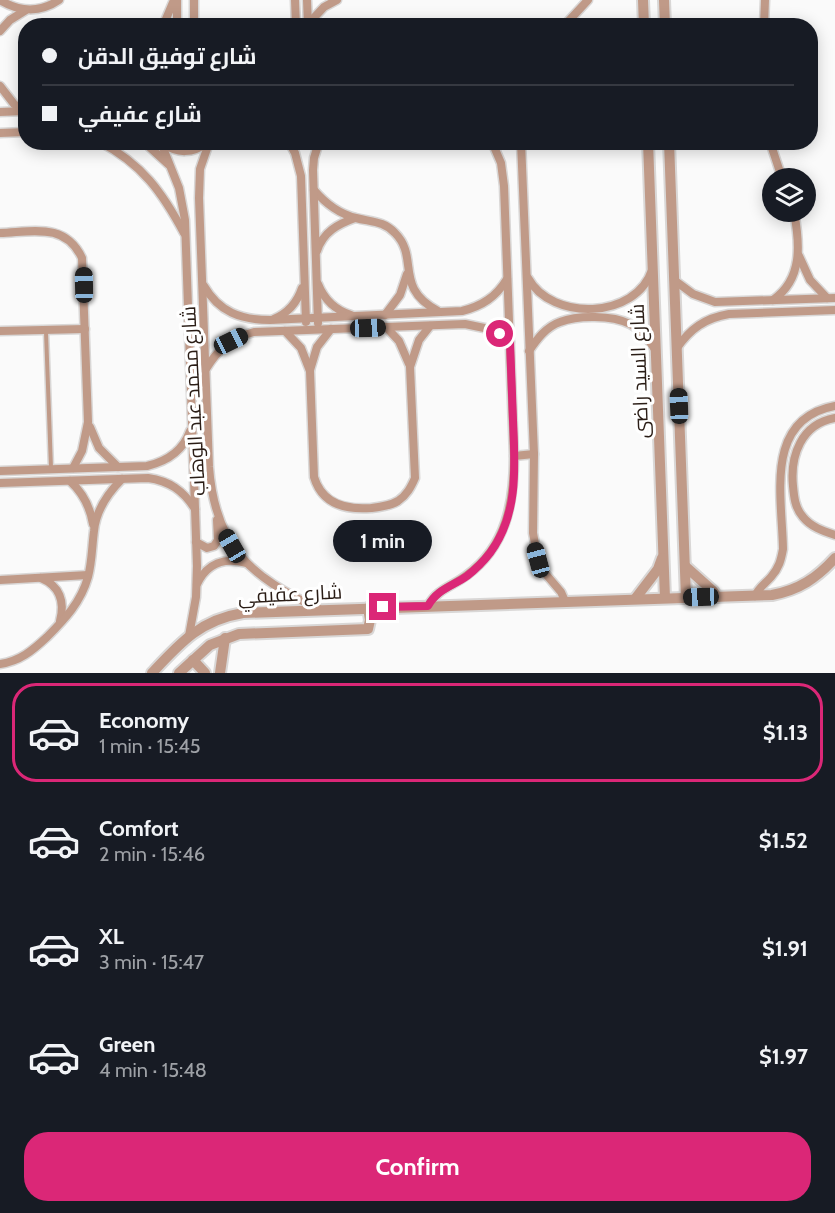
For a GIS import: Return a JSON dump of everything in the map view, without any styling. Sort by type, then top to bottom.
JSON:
[{"type":"street","points":[[0,0],[10,6],[27,10]]},
{"type":"street","points":[[0,31],[10,20],[27,10],[49,6],[59,0]]},
{"type":"street","points":[[168,18],[176,0]]},
{"type":"street","points":[[176,0],[177,18]]},
{"type":"street","points":[[194,0],[195,18]]},
{"type":"street","points":[[295,0],[296,18]]},
{"type":"street","points":[[307,0],[308,18]]},
{"type":"street","points":[[314,18],[324,7],[337,0]]},
{"type":"street","points":[[571,18],[588,0]]},
{"type":"street","points":[[643,0],[644,18]]},
{"type":"street","points":[[664,0],[665,18]]},
{"type":"street","points":[[764,18],[765,0]]},
{"type":"street","points":[[0,86],[18,105]]},
{"type":"street","points":[[0,112],[18,111]]},
{"type":"street","points":[[0,133],[18,132]]},
{"type":"street","points":[[115,150],[149,178],[170,208],[185,236]]},
{"type":"street","points":[[154,150],[174,173]]},
{"type":"street","name":"شارع محمد عبد الوهاب","points":[[164,150],[174,173],[182,204],[185,236],[197,584],[195,610],[189,636]]},
{"type":"street","points":[[173,150],[180,152],[190,150]]},
{"type":"street","name":"شارع محمد عبد الوهاب","points":[[206,150],[199,183],[211,485],[216,510],[228,539],[246,563],[279,590],[319,609]]},
{"type":"street","points":[[293,150],[301,176],[306,330]]},
{"type":"street","points":[[316,150],[314,158],[314,190],[318,330]]},
{"type":"street","points":[[428,606],[438,593],[466,577],[479,566],[499,539],[510,510],[514,456],[504,174],[496,150]]},
{"type":"street","points":[[521,150],[534,454],[534,547],[544,572],[561,592],[565,601]]},
{"type":"street","name":"شارع السيد راضى","points":[[648,150],[665,598]]},
{"type":"street","name":"شارع السيد راضى","points":[[669,150],[686,598]]},
{"type":"street","points":[[773,150],[779,168]]},
{"type":"street","points":[[314,190],[332,206],[355,218],[375,221],[387,226],[397,234],[404,245],[408,274],[414,291],[421,301],[440,312]]},
{"type":"street","points":[[316,255],[325,235],[334,227],[355,218]]},
{"type":"street","points":[[772,300],[780,295],[795,273],[798,256],[795,222]]},
{"type":"street","points":[[0,233],[53,232],[71,241],[82,258],[88,422],[82,451],[73,468]]},
{"type":"street","points":[[798,256],[810,280],[831,298]]},
{"type":"street","points":[[526,275],[547,300],[568,307],[592,308],[615,305],[635,296],[643,288],[653,267]]},
{"type":"street","points":[[385,315],[400,295],[408,274]]},
{"type":"street","points":[[270,320],[290,309],[298,300],[304,279]]},
{"type":"street","points":[[203,283],[215,301],[232,315],[246,319],[270,320],[462,311],[484,304],[507,279]]},
{"type":"street","points":[[317,280],[327,300],[346,313],[357,316]]},
{"type":"street","points":[[674,280],[693,294],[715,302],[831,298]]},
{"type":"street","points":[[677,348],[693,328],[716,316],[835,310]]},
{"type":"street","points":[[529,351],[542,334],[558,322],[590,318],[618,320],[630,324],[645,336],[656,352]]},
{"type":"street","points":[[285,331],[301,348],[310,371],[316,485],[321,493],[334,504],[342,507],[367,508],[392,504],[400,500],[415,478],[410,367],[418,340],[430,326]]},
{"type":"street","points":[[206,369],[221,348],[236,338],[254,332],[477,326],[500,334],[510,342]]},
{"type":"street","points":[[386,327],[399,341],[410,367]]},
{"type":"street","points":[[0,331],[85,329]]},
{"type":"street","points":[[310,371],[318,347],[331,329]]},
{"type":"street","points":[[755,596],[759,588],[778,568],[782,559],[781,465],[787,440],[803,420],[814,413],[835,406]]},
{"type":"street","points":[[835,418],[819,424],[802,438],[796,448],[792,484],[796,507],[802,516],[819,530],[835,535]]},
{"type":"street","points":[[88,422],[99,448],[118,467]]},
{"type":"street","points":[[0,471],[147,466],[171,458],[187,439],[192,428]]},
{"type":"street","points":[[514,456],[534,454]]},
{"type":"street","points":[[0,483],[148,478],[170,484],[180,490],[195,509]]},
{"type":"street","points":[[0,664],[29,654],[74,607],[88,576],[94,528],[102,505],[122,479]]},
{"type":"street","points":[[70,481],[88,505],[94,528]]},
{"type":"street","points":[[196,542],[207,548],[217,543],[216,510]]},
{"type":"street","points":[[635,599],[658,569],[663,555]]},
{"type":"street","name":"شارع عفيفي","points":[[152,673],[189,636],[207,624],[228,615],[259,611],[755,596],[781,593],[798,588],[820,574],[835,558]]},
{"type":"street","points":[[197,584],[201,575],[217,563],[237,560],[246,563]]},
{"type":"street","points":[[685,566],[717,597]]},
{"type":"street","points":[[0,580],[88,576]]},
{"type":"street","points":[[41,578],[48,581],[60,593],[63,609],[60,624]]},
{"type":"street","name":"شارع عفيفي","points":[[179,673],[210,645],[239,634],[368,629],[370,616],[368,608]]},
{"type":"street","points":[[352,609],[350,617],[353,629]]},
{"type":"street","points":[[220,673],[225,638]]},
{"type":"street","points":[[193,660],[205,673]]},
{"type":"lane","points":[[46,330],[51,469]]},
{"type":"route","points":[[383,607],[428,606],[438,593],[466,577],[479,566],[490,553],[506,525],[513,493],[514,456],[510,342],[500,334]]}]
